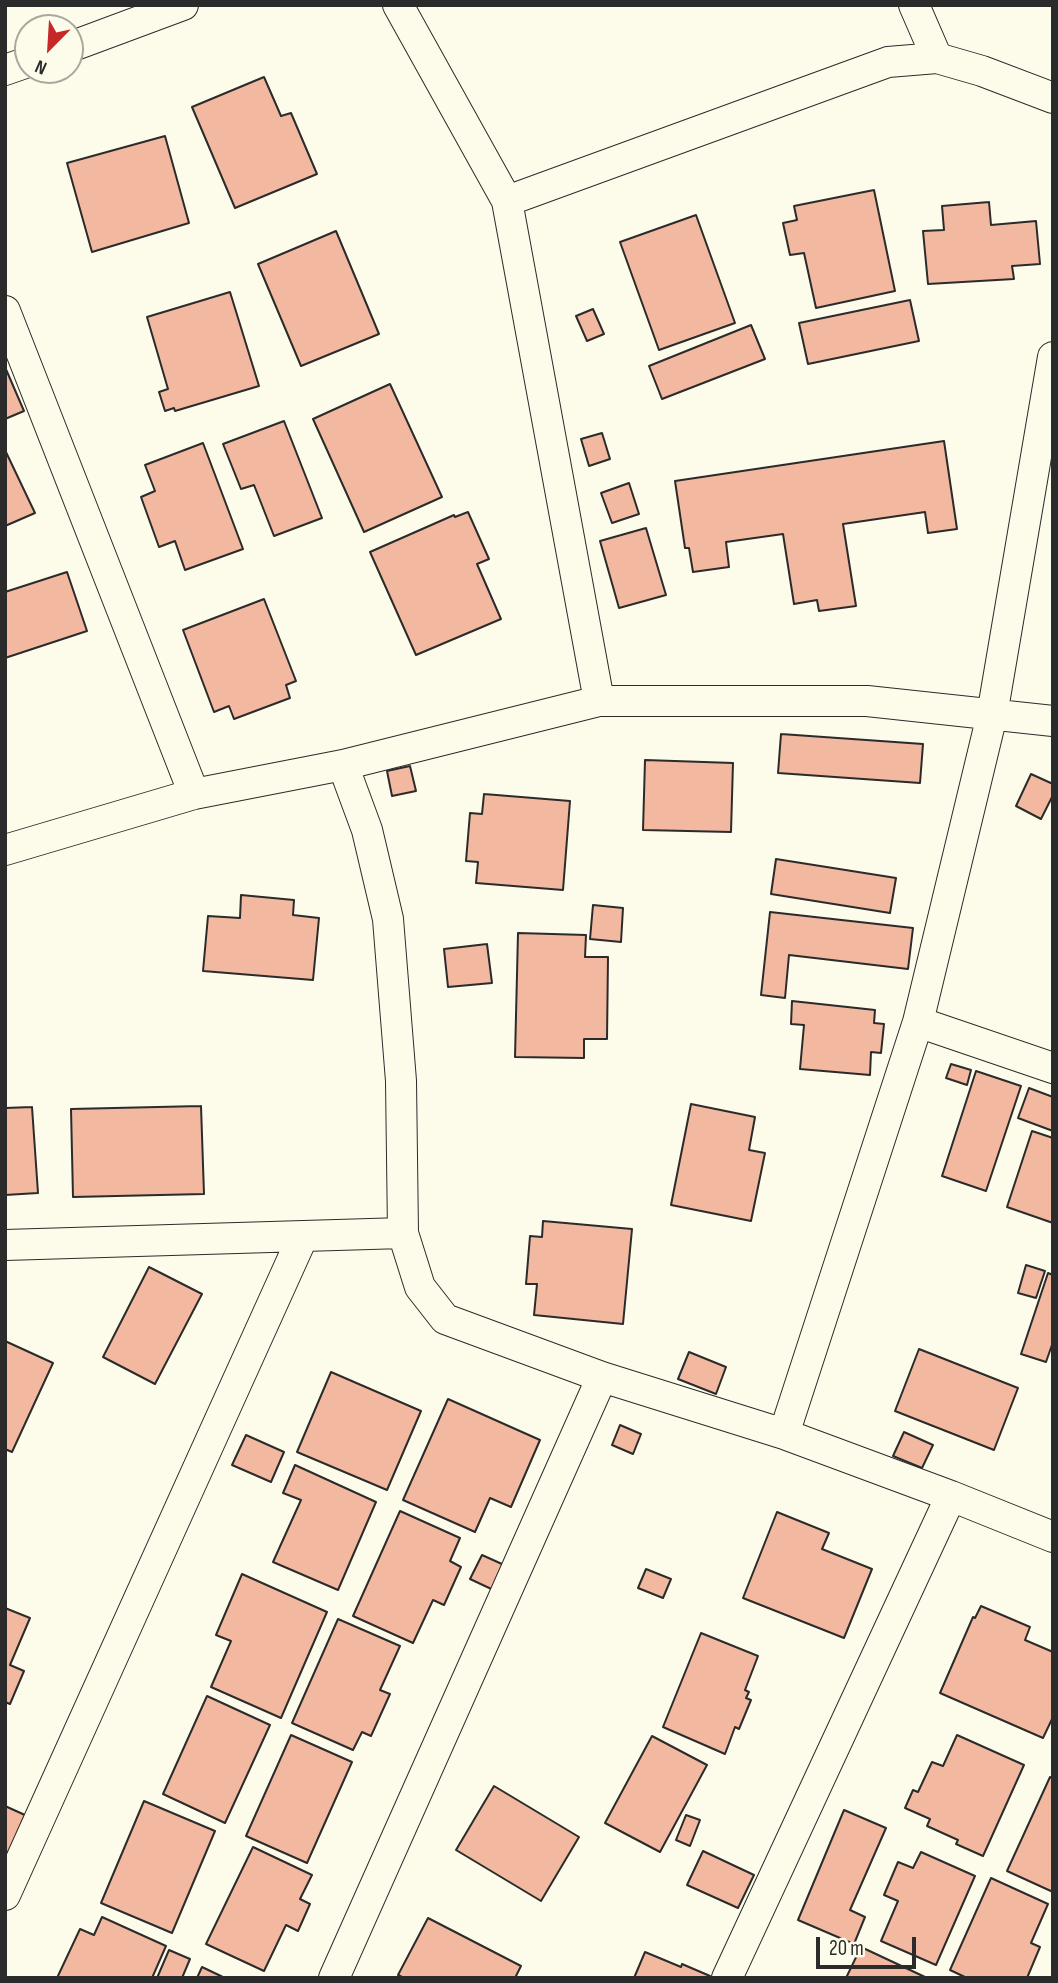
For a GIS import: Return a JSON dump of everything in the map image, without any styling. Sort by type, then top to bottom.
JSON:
[{"type":"street","points":[[84,42],[183,5]]},
{"type":"street","points":[[398,5],[507,201],[598,701]]},
{"type":"street","points":[[914,5],[937,58]]},
{"type":"street","points":[[507,201],[888,62],[937,58],[982,71],[1053,98]]},
{"type":"street","points":[[5,311],[194,794]]},
{"type":"street","points":[[784,1434],[918,1022],[992,715],[1053,357]]},
{"type":"street","points":[[5,850],[194,794],[343,765],[598,701],[867,701],[1053,721]]},
{"type":"street","points":[[343,765],[367,830],[388,919],[401,1081],[403,1233],[419,1286],[445,1319],[602,1377],[784,1434],[1053,1537]]},
{"type":"street","points":[[918,1022],[1053,1068]]},
{"type":"street","points":[[5,1245],[403,1233]]},
{"type":"street","points":[[5,1895],[303,1236]]},
{"type":"street","points":[[334,1978],[602,1377]]},
{"type":"street","points":[[727,1978],[951,1496]]},
{"type":"building","points":[[264,77],[281,116],[291,113],[317,174],[235,208],[192,107]]},
{"type":"building","points":[[165,136],[189,223],[92,252],[67,163]]},
{"type":"building","points":[[874,190],[895,291],[816,308],[804,253],[790,255],[783,223],[797,220],[794,206]]},
{"type":"building","points":[[989,202],[991,225],[1036,221],[1040,264],[1012,266],[1014,279],[928,284],[923,231],[944,230],[942,206]]},
{"type":"building","points":[[696,215],[735,323],[659,350],[620,242]]},
{"type":"building","points":[[336,231],[379,334],[301,366],[258,264]]},
{"type":"building","points":[[230,292],[259,386],[175,411],[174,408],[165,411],[159,392],[168,389],[147,317]]},
{"type":"building","points":[[910,300],[919,341],[808,364],[799,323]]},
{"type":"building","points":[[593,309],[604,334],[587,341],[576,316]]},
{"type":"building","points":[[751,325],[765,359],[662,399],[649,366]]},
{"type":"building","points":[[5,367],[24,411],[5,419]]},
{"type":"building","points":[[390,384],[442,497],[364,532],[313,419]]},
{"type":"building","points":[[284,421],[322,518],[274,536],[254,485],[241,489],[223,444]]},
{"type":"building","points":[[602,433],[610,459],[589,466],[581,439]]},
{"type":"building","points":[[944,441],[957,529],[928,533],[925,512],[843,524],[856,606],[819,611],[817,600],[794,604],[783,534],[726,542],[729,567],[693,572],[689,548],[685,548],[675,481]]},
{"type":"building","points":[[203,443],[243,549],[185,570],[175,541],[159,547],[141,497],[155,491],[145,465]]},
{"type":"building","points":[[5,450],[35,513],[5,526]]},
{"type":"building","points":[[629,483],[639,514],[612,523],[601,493]]},
{"type":"building","points":[[468,512],[489,559],[477,564],[501,619],[416,655],[370,552],[454,515],[455,517]]},
{"type":"building","points":[[646,528],[666,595],[619,608],[600,541]]},
{"type":"building","points":[[67,572],[87,631],[5,658],[5,592]]},
{"type":"building","points":[[264,599],[296,681],[286,685],[290,698],[234,719],[229,706],[214,712],[183,630]]},
{"type":"building","points":[[781,734],[923,744],[920,783],[778,773]]},
{"type":"building","points":[[645,760],[733,763],[731,832],[643,830]]},
{"type":"building","points":[[410,766],[416,791],[392,796],[387,771]]},
{"type":"building","points":[[1031,774],[1053,784],[1053,795],[1041,819],[1016,806]]},
{"type":"building","points":[[484,794],[570,801],[563,890],[476,883],[478,862],[466,861],[470,813],[482,814]]},
{"type":"building","points":[[776,859],[896,878],[890,913],[771,894]]},
{"type":"building","points":[[241,895],[294,900],[293,915],[319,918],[313,980],[203,971],[208,916],[240,918]]},
{"type":"building","points":[[593,905],[623,908],[621,942],[590,939]]},
{"type":"building","points":[[770,912],[913,928],[908,969],[789,955],[785,998],[761,995]]},
{"type":"building","points":[[518,933],[586,935],[585,957],[608,957],[607,1039],[584,1039],[584,1058],[515,1057]]},
{"type":"building","points":[[487,944],[492,983],[448,987],[444,949]]},
{"type":"building","points":[[792,1001],[875,1010],[874,1023],[884,1024],[881,1053],[871,1052],[870,1075],[800,1069],[804,1025],[791,1024]]},
{"type":"building","points":[[951,1064],[971,1070],[967,1085],[946,1078]]},
{"type":"building","points":[[976,1071],[1021,1086],[986,1191],[942,1176]]},
{"type":"building","points":[[1029,1088],[1053,1097],[1053,1131],[1018,1118]]},
{"type":"building","points":[[691,1104],[755,1117],[749,1150],[765,1153],[751,1221],[671,1205]]},
{"type":"building","points":[[201,1106],[204,1194],[73,1197],[71,1109]]},
{"type":"building","points":[[32,1107],[38,1193],[5,1195],[5,1108]]},
{"type":"building","points":[[1032,1131],[1053,1138],[1053,1223],[1007,1207]]},
{"type":"building","points":[[543,1221],[632,1229],[623,1324],[534,1315],[537,1284],[526,1284],[530,1236],[542,1237]]},
{"type":"building","points":[[1026,1265],[1045,1271],[1036,1298],[1018,1293]]},
{"type":"building","points":[[149,1267],[202,1294],[155,1384],[103,1357]]},
{"type":"building","points":[[1048,1273],[1053,1275],[1053,1342],[1046,1362],[1021,1354]]},
{"type":"building","points":[[5,1341],[53,1363],[12,1452],[5,1449]]},
{"type":"building","points":[[919,1349],[1018,1388],[994,1450],[895,1411]]},
{"type":"building","points":[[689,1352],[726,1367],[716,1394],[678,1379]]},
{"type":"building","points":[[331,1372],[421,1411],[387,1490],[297,1452]]},
{"type":"building","points":[[448,1399],[540,1440],[511,1507],[490,1498],[475,1532],[403,1500]]},
{"type":"building","points":[[620,1425],[641,1434],[633,1454],[612,1445]]},
{"type":"building","points":[[904,1432],[933,1445],[922,1468],[893,1456]]},
{"type":"building","points":[[246,1435],[284,1452],[271,1482],[232,1465]]},
{"type":"building","points":[[295,1465],[376,1502],[338,1590],[273,1562],[301,1500],[283,1493]]},
{"type":"building","points":[[400,1511],[460,1538],[450,1561],[461,1567],[444,1605],[433,1600],[413,1643],[353,1616]]},
{"type":"building","points":[[777,1512],[829,1533],[822,1549],[872,1569],[844,1638],[743,1598]]},
{"type":"building","points":[[482,1555],[513,1569],[502,1594],[470,1579]]},
{"type":"building","points":[[646,1569],[671,1579],[663,1598],[638,1588]]},
{"type":"building","points":[[242,1574],[327,1612],[281,1718],[211,1687],[231,1641],[216,1635]]},
{"type":"building","points":[[981,1606],[1030,1627],[1025,1640],[1053,1652],[1053,1717],[1043,1738],[940,1693],[973,1617],[975,1618]]},
{"type":"building","points":[[5,1608],[30,1618],[10,1665],[24,1671],[10,1704],[5,1702]]},
{"type":"building","points":[[338,1619],[400,1646],[380,1690],[390,1694],[371,1736],[362,1732],[353,1750],[292,1723]]},
{"type":"building","points":[[701,1633],[758,1656],[745,1690],[749,1692],[746,1698],[751,1700],[739,1729],[735,1727],[725,1754],[663,1727]]},
{"type":"building","points":[[207,1696],[270,1725],[225,1823],[163,1794]]},
{"type":"building","points":[[291,1735],[352,1762],[307,1863],[246,1836]]},
{"type":"building","points":[[957,1735],[1024,1765],[983,1856],[956,1844],[958,1840],[927,1826],[930,1819],[905,1808],[913,1790],[918,1792],[932,1762],[943,1766]]},
{"type":"building","points":[[652,1736],[707,1765],[660,1852],[605,1823]]},
{"type":"building","points":[[1050,1777],[1053,1778],[1053,1892],[1007,1871]]},
{"type":"building","points":[[494,1786],[579,1837],[541,1901],[456,1850]]},
{"type":"building","points":[[144,1801],[215,1831],[172,1933],[101,1903]]},
{"type":"building","points":[[5,1806],[25,1815],[9,1853],[5,1852]]},
{"type":"building","points":[[844,1810],[886,1828],[850,1910],[865,1917],[854,1944],[798,1920]]},
{"type":"building","points":[[686,1815],[700,1820],[690,1846],[676,1840]]},
{"type":"building","points":[[253,1847],[312,1875],[300,1899],[310,1904],[298,1931],[286,1925],[264,1971],[206,1944]]},
{"type":"building","points":[[703,1851],[754,1875],[738,1908],[687,1885]]},
{"type":"building","points":[[921,1852],[975,1876],[936,1965],[881,1941],[898,1901],[884,1895],[898,1862],[913,1868]]},
{"type":"building","points":[[991,1878],[1048,1904],[1031,1943],[1040,1947],[1027,1978],[967,1978],[950,1970]]},
{"type":"building","points":[[102,1917],[166,1946],[152,1978],[57,1978],[80,1929],[94,1935]]},
{"type":"building","points":[[428,1918],[521,1966],[515,1978],[404,1978],[398,1975]]},
{"type":"building","points":[[861,1947],[925,1977],[925,1978],[846,1978]]},
{"type":"building","points":[[169,1950],[190,1959],[182,1978],[157,1978]]},
{"type":"building","points":[[645,1952],[681,1967],[682,1964],[710,1976],[634,1978]]},
{"type":"building","points":[[202,1967],[225,1978],[197,1978]]}]
